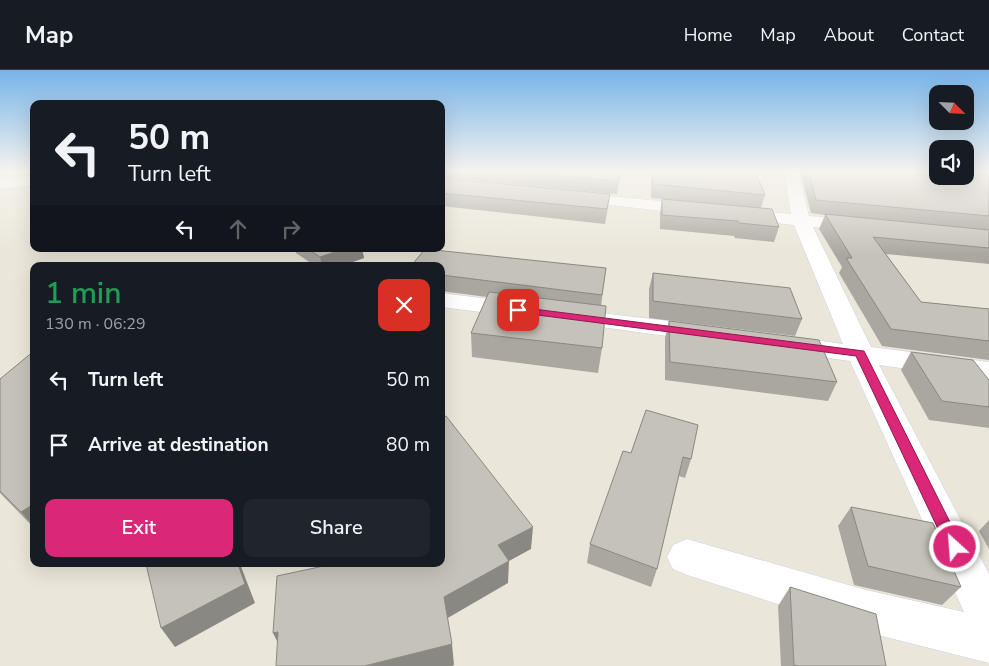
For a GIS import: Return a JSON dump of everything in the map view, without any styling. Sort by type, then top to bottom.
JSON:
[{"type":"street","points":[[586,199],[880,228]]},
{"type":"street","points":[[797,199],[801,220],[860,353],[989,618]]},
{"type":"street","points":[[445,301],[724,336]]},
{"type":"street","points":[[763,341],[989,371]]},
{"type":"street","points":[[687,557],[866,611],[989,640]]},
{"type":"building","points":[[501,199],[609,199],[607,209]]},
{"type":"building","points":[[662,199],[772,209],[779,227],[739,223],[738,221],[662,215]]},
{"type":"building","points":[[816,199],[989,199],[989,216],[816,200]]},
{"type":"building","points":[[825,214],[989,230],[989,248],[873,237],[921,302],[989,309],[989,341],[891,329],[846,258],[852,258]]},
{"type":"building","points":[[445,251],[606,268],[602,295],[445,275],[445,262],[414,262],[423,252]]},
{"type":"building","points":[[312,252],[335,252],[320,257]]},
{"type":"building","points":[[653,273],[790,288],[802,319],[653,301]]},
{"type":"building","points":[[489,292],[606,306],[602,348],[471,333]]},
{"type":"building","points":[[669,321],[819,340],[837,382],[670,362]]},
{"type":"building","points":[[911,352],[973,360],[989,380],[989,407],[942,401]]},
{"type":"building","points":[[30,354],[30,506],[21,512],[0,491],[0,379]]},
{"type":"building","points":[[646,410],[698,425],[691,459],[683,457],[657,569],[590,544],[623,451],[631,453]]},
{"type":"building","points":[[445,416],[533,527],[498,545],[509,561],[444,597],[452,644],[364,666],[276,666],[278,632],[273,633],[277,576],[319,567],[445,567]]},
{"type":"building","points":[[851,507],[933,523],[961,587],[868,566]]},
{"type":"building","points":[[147,567],[239,567],[245,584],[161,628]]},
{"type":"building","points":[[790,587],[876,614],[886,666],[794,665]]},
{"type":"route","points":[[518,310],[860,353],[955,547]]}]
